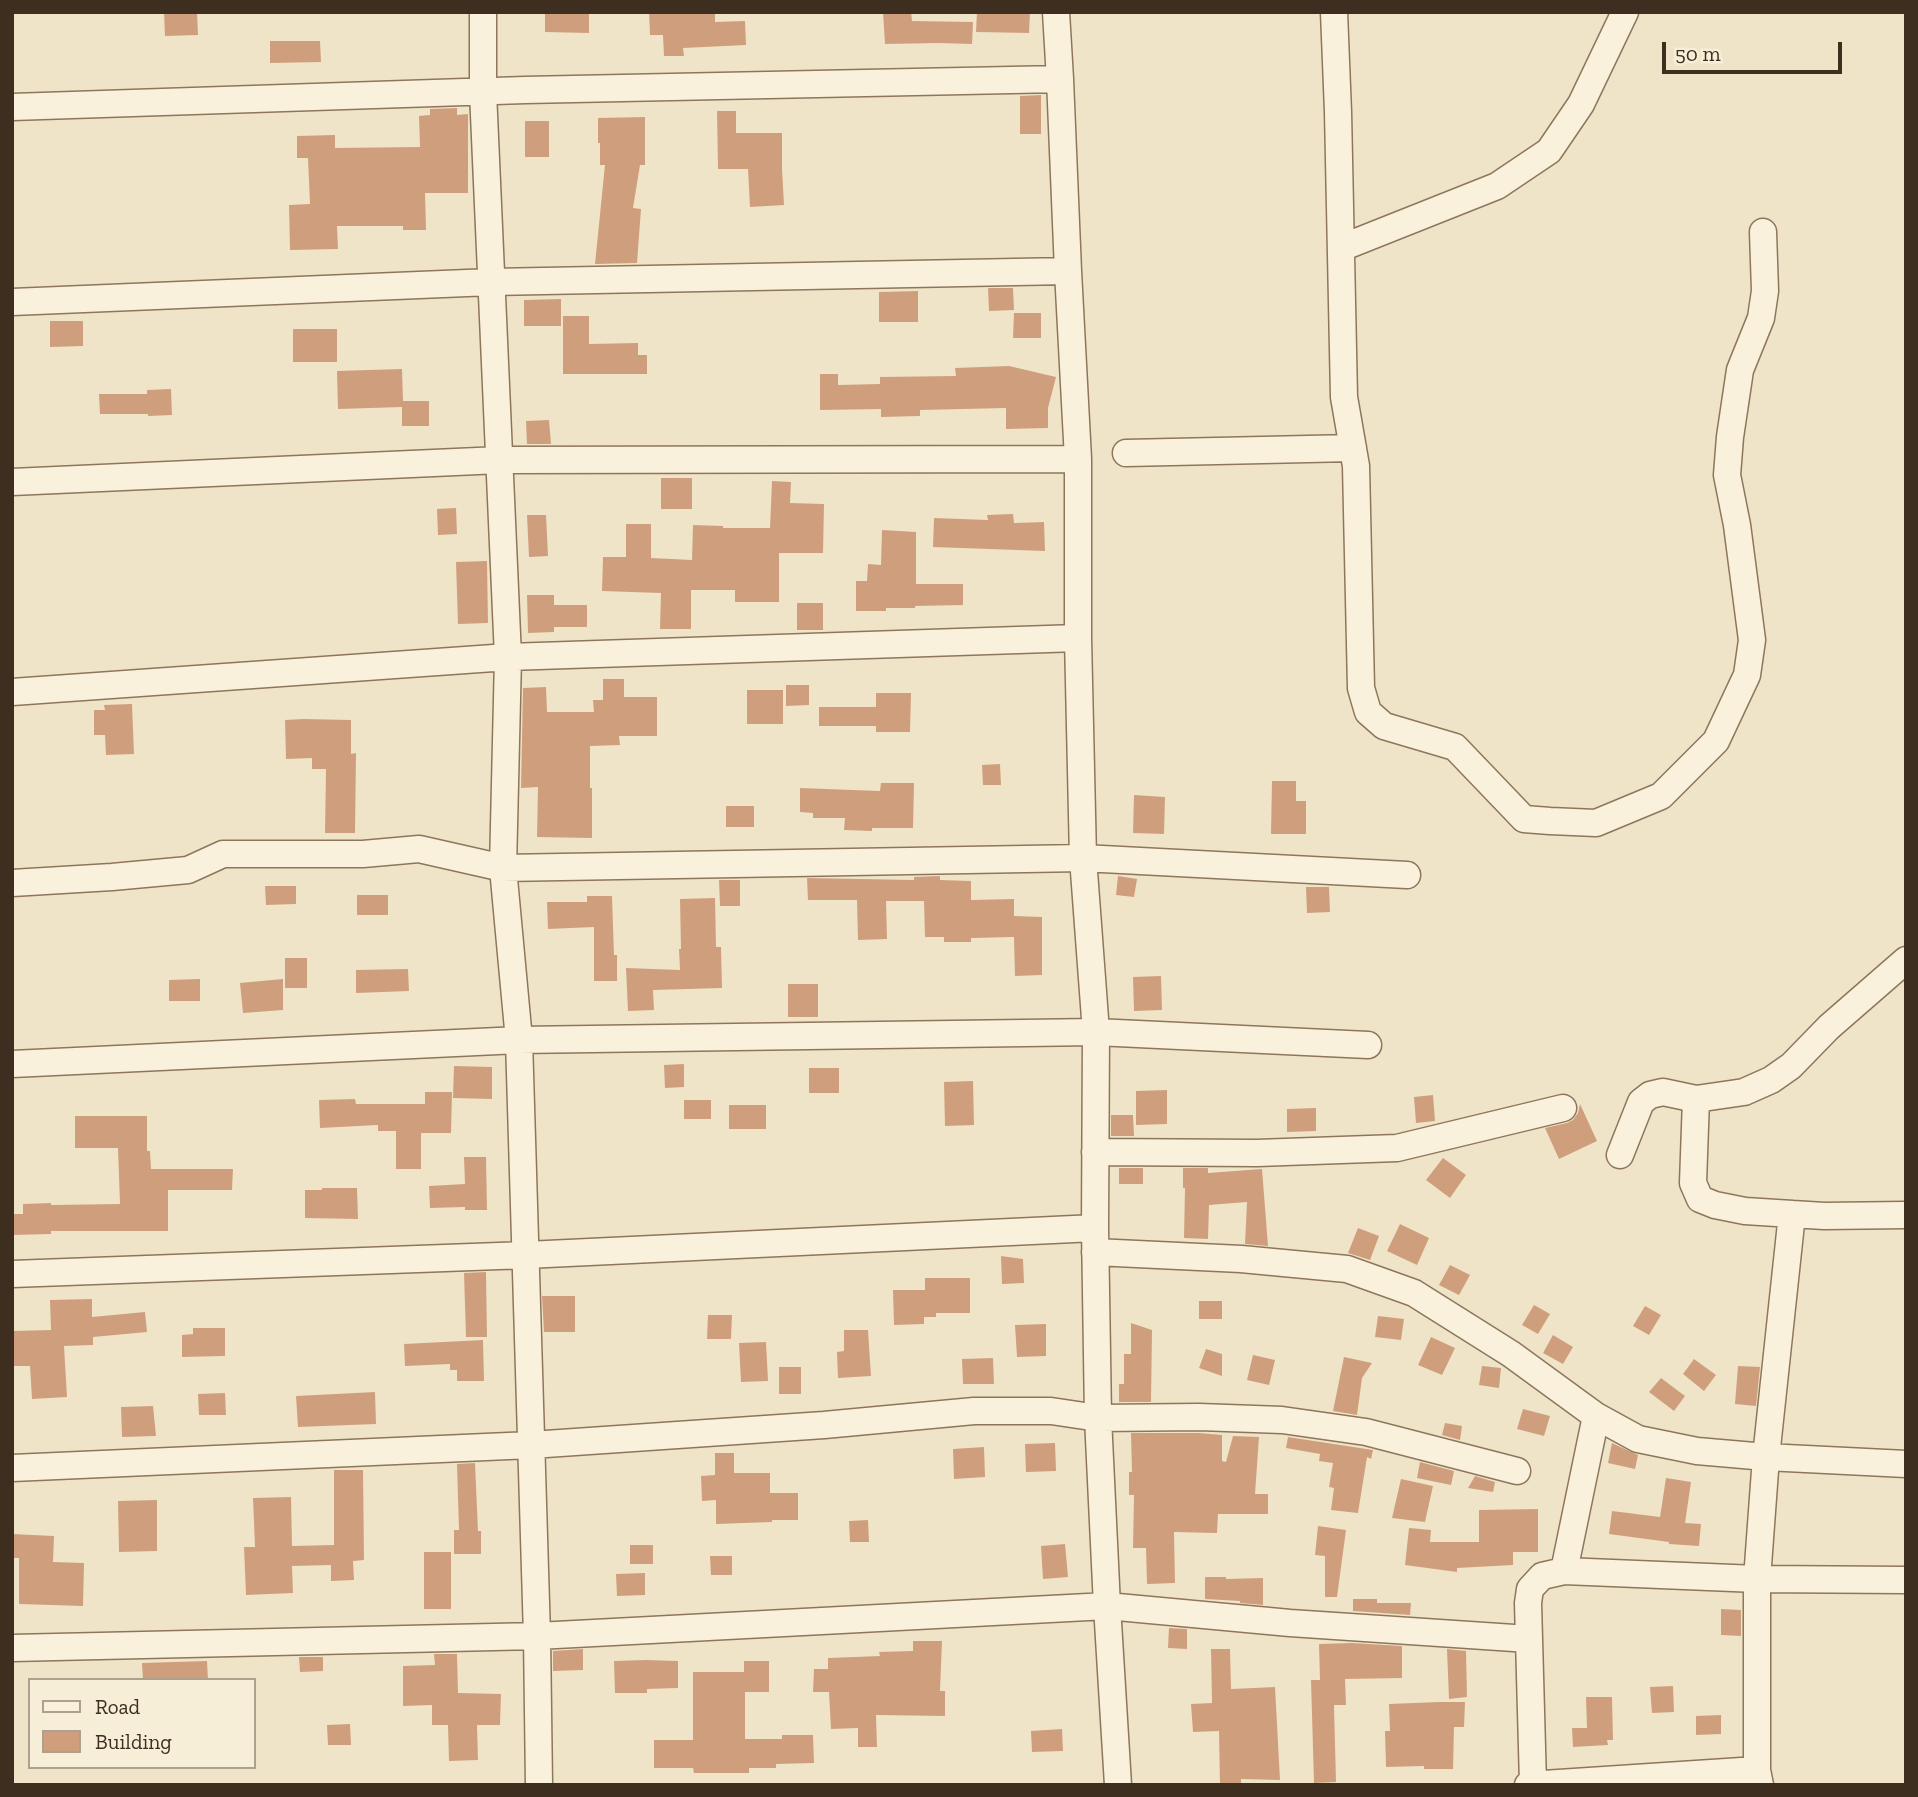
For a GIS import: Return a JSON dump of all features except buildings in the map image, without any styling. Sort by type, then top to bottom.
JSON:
[{"type":"street","points":[[483,12],[483,92],[508,657],[503,868],[519,1040],[539,1785]]},
{"type":"street","points":[[1056,12],[1077,459],[1083,858],[1096,1032],[1098,1418],[1118,1785]]},
{"type":"street","points":[[1334,12],[1344,397],[1356,466],[1361,688],[1368,712],[1384,726],[1455,747],[1524,819],[1596,822],[1661,796],[1716,741],[1746,675],[1752,640],[1737,524],[1727,475],[1740,370],[1761,318],[1765,291],[1763,232]]},
{"type":"street","points":[[1341,248],[1497,186],[1549,151],[1581,104],[1625,12]]},
{"type":"street","points":[[12,107],[483,92],[1060,79]]},
{"type":"street","points":[[12,302],[491,282],[1068,271]]},
{"type":"street","points":[[1126,453],[1353,448]]},
{"type":"street","points":[[12,482],[500,460],[1077,459]]},
{"type":"street","points":[[12,692],[508,657],[1078,638]]},
{"type":"street","points":[[12,883],[188,870],[223,855],[363,855],[419,849],[503,868],[1083,858],[1407,875]]},
{"type":"street","points":[[1620,1155],[1641,1102],[1650,1095],[1663,1092],[1696,1099],[1744,1092],[1770,1080],[1791,1066],[1829,1027],[1906,960]]},
{"type":"street","points":[[12,1064],[519,1040],[1096,1032],[1368,1045]]},
{"type":"street","points":[[1696,1099],[1693,1183],[1700,1199],[1745,1211],[1824,1216],[1906,1215]]},
{"type":"street","points":[[1095,1152],[1257,1153],[1397,1148],[1563,1108]]},
{"type":"street","points":[[1528,1785],[1759,1777],[1757,1579],[1766,1457],[1792,1214]]},
{"type":"street","points":[[12,1274],[526,1255],[1095,1240],[1241,1259],[1347,1269],[1414,1293],[1511,1354],[1596,1416],[1638,1439],[1697,1451],[1906,1464]]},
{"type":"street","points":[[12,1468],[531,1445],[810,1426],[974,1411],[1051,1411],[1098,1418],[1282,1420],[1366,1432],[1517,1471]]},
{"type":"street","points":[[1564,1572],[1596,1416]]},
{"type":"street","points":[[1533,1784],[1528,1603],[1530,1589],[1542,1576],[1564,1572],[1757,1579],[1906,1580]]},
{"type":"street","points":[[12,1648],[537,1636],[1107,1606],[1290,1623],[1529,1639]]}]
